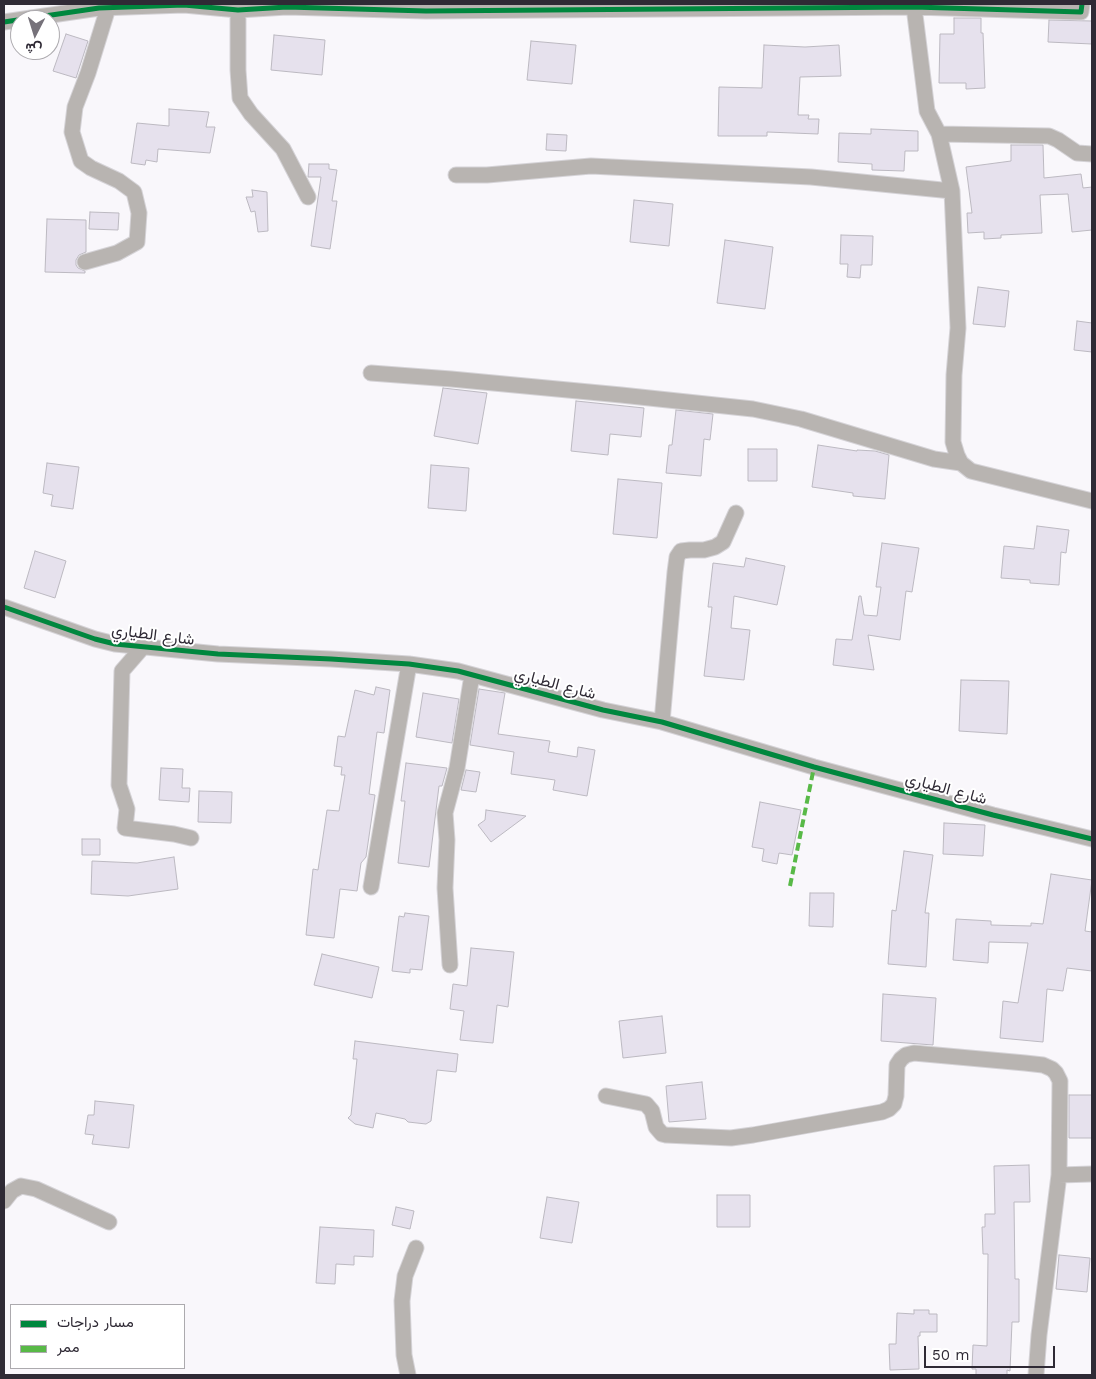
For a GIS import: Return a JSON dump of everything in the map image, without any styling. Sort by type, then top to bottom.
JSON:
[{"type":"street","points":[[41,10],[184,4],[238,10],[287,7],[687,6],[1085,9]]},
{"type":"street","points":[[86,262],[117,253],[137,242],[138,232],[139,213],[134,192],[119,181],[91,168],[81,161],[72,132],[75,107],[88,73],[102,7]]},
{"type":"street","points":[[914,7],[926,111],[939,134],[952,191],[958,328],[954,375],[953,442],[957,455],[961,463],[971,471],[1092,501]]},
{"type":"street","points":[[238,10],[240,98],[251,114],[283,149],[308,197]]},
{"type":"street","points":[[939,134],[1049,136],[1077,153],[1092,154]]},
{"type":"street","points":[[456,175],[487,175],[591,166],[811,177],[952,191]]},
{"type":"street","points":[[371,373],[621,395],[753,410],[801,419],[934,460],[961,463]]},
{"type":"street","points":[[662,722],[677,557],[682,551],[704,550],[715,547],[723,542],[736,514]]},
{"type":"street","name":"شارع الطياري","points":[[4,607],[95,639],[142,648],[409,664],[458,671],[603,710],[662,722],[814,767],[993,815],[1092,838]]},
{"type":"street","points":[[142,648],[122,671],[119,785],[127,809],[125,828],[191,838]]},
{"type":"street","points":[[371,887],[409,664]]},
{"type":"street","points":[[450,965],[445,888],[446,813],[457,768],[472,675]]},
{"type":"street","points":[[606,1096],[646,1104],[652,1111],[656,1127],[662,1134],[731,1138],[882,1112],[889,1109],[894,1104],[896,1096],[897,1065],[901,1058],[914,1053],[1044,1065],[1056,1073],[1060,1081],[1059,1175],[1039,1335],[1036,1375]]},
{"type":"street","points":[[1059,1175],[1092,1174]]},
{"type":"street","points":[[4,1201],[12,1191],[21,1186],[36,1189],[109,1222]]},
{"type":"street","points":[[408,1375],[404,1355],[402,1302],[404,1276],[416,1248]]},
{"type":"building","points":[[954,18],[981,18],[985,88],[966,89],[966,83],[939,83],[940,34],[954,34]]},
{"type":"building","points":[[1049,20],[1092,21],[1092,44],[1048,42]]},
{"type":"building","points":[[66,34],[88,41],[76,78],[53,71],[57,60],[60,60],[60,51]]},
{"type":"building","points":[[274,35],[325,40],[322,75],[271,70]]},
{"type":"building","points":[[531,41],[576,45],[572,84],[527,80]]},
{"type":"building","points":[[764,45],[805,47],[839,45],[841,76],[800,77],[798,115],[809,115],[808,119],[819,119],[818,134],[767,132],[767,136],[718,136],[719,87],[762,88]]},
{"type":"building","points":[[169,109],[209,112],[206,127],[215,127],[210,153],[158,149],[157,162],[146,160],[145,165],[131,163],[137,123],[169,126]]},
{"type":"building","points":[[871,129],[918,131],[918,151],[905,151],[904,171],[872,170],[872,164],[838,162],[839,133],[871,134]]},
{"type":"building","points":[[547,134],[567,135],[566,151],[546,150]]},
{"type":"building","points":[[1011,145],[1043,145],[1044,178],[1081,174],[1083,188],[1092,187],[1092,230],[1072,232],[1068,194],[1040,195],[1042,233],[1001,235],[1001,238],[984,239],[984,232],[968,233],[967,213],[972,213],[966,167],[1011,161]]},
{"type":"building","points":[[309,164],[329,164],[329,169],[337,170],[332,201],[337,201],[330,249],[311,246],[321,177],[308,177]]},
{"type":"building","points":[[252,190],[267,192],[268,231],[258,232],[255,211],[251,212],[246,197],[253,197]]},
{"type":"building","points":[[634,200],[673,204],[669,246],[630,242]]},
{"type":"building","points":[[90,212],[119,213],[118,230],[89,229]]},
{"type":"building","points":[[47,219],[86,220],[86,252],[79,255],[76,260],[78,268],[85,271],[85,273],[45,272]]},
{"type":"building","points":[[841,235],[873,236],[872,265],[861,265],[860,278],[847,277],[848,264],[840,264]]},
{"type":"building","points":[[725,240],[773,247],[765,309],[717,303]]},
{"type":"building","points":[[978,287],[1009,291],[1005,327],[973,324]]},
{"type":"building","points":[[1077,321],[1092,323],[1092,352],[1074,350]]},
{"type":"building","points":[[443,388],[487,393],[478,444],[434,436]]},
{"type":"building","points":[[576,401],[644,408],[641,437],[610,434],[608,455],[571,451]]},
{"type":"building","points":[[676,410],[713,414],[710,440],[704,439],[701,476],[666,473],[669,445],[672,445]]},
{"type":"building","points":[[818,445],[857,451],[875,451],[889,455],[885,499],[853,496],[853,493],[812,487]]},
{"type":"building","points":[[748,449],[777,449],[777,481],[748,481]]},
{"type":"building","points":[[47,463],[79,467],[73,509],[51,506],[53,495],[43,493]]},
{"type":"building","points":[[431,465],[469,468],[466,511],[428,508]]},
{"type":"building","points":[[618,479],[662,483],[657,538],[613,534]]},
{"type":"building","points":[[1037,526],[1069,530],[1066,553],[1061,552],[1059,585],[1001,578],[1004,546],[1034,549]]},
{"type":"building","points":[[882,543],[919,548],[912,592],[906,591],[900,640],[868,635],[874,670],[833,665],[836,639],[852,640],[859,596],[861,596],[864,615],[877,616],[881,587],[876,587]]},
{"type":"building","points":[[35,551],[66,561],[55,598],[24,588]]},
{"type":"building","points":[[746,558],[785,566],[777,605],[734,596],[731,628],[750,630],[744,680],[704,676],[712,607],[708,607],[713,563],[744,567]]},
{"type":"building","points":[[961,680],[1009,681],[1007,734],[959,731]]},
{"type":"building","points":[[376,687],[390,690],[384,733],[377,732],[369,794],[375,795],[366,857],[361,863],[357,891],[340,889],[334,938],[306,935],[313,869],[318,870],[327,810],[339,811],[345,775],[341,775],[342,767],[334,766],[338,736],[345,737],[355,690],[374,695]]},
{"type":"building","points":[[479,689],[505,693],[498,734],[550,741],[548,752],[577,757],[578,747],[595,750],[587,796],[553,790],[555,780],[511,774],[514,752],[470,745]]},
{"type":"building","points":[[423,693],[459,699],[452,743],[416,737]]},
{"type":"building","points":[[406,763],[447,768],[442,786],[439,786],[429,867],[398,863],[405,801],[401,801]]},
{"type":"building","points":[[161,768],[183,769],[182,788],[190,788],[189,802],[159,800]]},
{"type":"building","points":[[466,770],[480,772],[476,792],[461,790]]},
{"type":"building","points":[[199,791],[232,792],[231,823],[198,822]]},
{"type":"building","points":[[760,802],[801,810],[792,855],[779,853],[777,864],[762,861],[764,849],[752,847]]},
{"type":"building","points":[[486,810],[526,816],[491,842],[478,825],[485,820]]},
{"type":"building","points":[[944,823],[985,825],[983,856],[943,854]]},
{"type":"building","points":[[82,839],[100,839],[100,855],[82,855]]},
{"type":"building","points":[[904,851],[933,855],[925,913],[929,913],[926,967],[888,964],[892,910],[896,911]]},
{"type":"building","points":[[174,857],[178,889],[128,896],[91,894],[92,861],[137,863]]},
{"type":"building","points":[[1051,874],[1092,880],[1085,931],[1092,932],[1092,971],[1067,968],[1063,991],[1047,989],[1043,1042],[1000,1038],[1003,1001],[1018,1003],[1028,943],[989,942],[988,963],[953,960],[956,919],[991,921],[991,925],[1031,926],[1031,923],[1043,924]]},
{"type":"building","points":[[810,893],[834,893],[833,927],[809,926]]},
{"type":"building","points":[[405,913],[429,916],[422,970],[410,969],[410,973],[392,971],[399,916],[404,917]]},
{"type":"building","points":[[471,948],[514,952],[508,1007],[497,1005],[493,1043],[460,1040],[464,1011],[450,1009],[453,984],[467,986]]},
{"type":"building","points":[[322,954],[379,967],[372,998],[314,985]]},
{"type":"building","points":[[883,994],[936,998],[933,1045],[881,1041]]},
{"type":"building","points":[[662,1016],[666,1053],[623,1058],[619,1021]]},
{"type":"building","points":[[355,1041],[458,1054],[456,1072],[437,1070],[431,1121],[426,1124],[408,1122],[405,1119],[376,1113],[373,1128],[355,1124],[348,1118],[351,1115],[357,1059],[353,1059]]},
{"type":"building","points":[[702,1082],[706,1119],[669,1122],[666,1086]]},
{"type":"building","points":[[1069,1095],[1092,1095],[1092,1138],[1069,1138]]},
{"type":"building","points":[[95,1101],[134,1105],[129,1148],[92,1144],[94,1135],[85,1134],[88,1115],[94,1115]]},
{"type":"building","points":[[1029,1165],[1030,1202],[1014,1202],[1015,1279],[1019,1279],[1019,1322],[1012,1322],[1010,1371],[1007,1370],[1007,1375],[976,1375],[976,1369],[972,1369],[973,1345],[987,1346],[988,1254],[983,1254],[982,1227],[985,1227],[985,1214],[995,1214],[994,1166]]},
{"type":"building","points":[[717,1195],[750,1195],[750,1227],[717,1227]]},
{"type":"building","points":[[547,1197],[579,1202],[572,1243],[540,1238]]},
{"type":"building","points":[[396,1207],[414,1211],[410,1229],[392,1225]]},
{"type":"building","points":[[320,1227],[374,1230],[373,1257],[354,1256],[354,1265],[336,1264],[335,1284],[316,1283]]},
{"type":"building","points":[[1059,1255],[1090,1258],[1087,1292],[1056,1289]]},
{"type":"building","points":[[914,1310],[929,1310],[929,1314],[937,1314],[937,1332],[920,1332],[920,1336],[918,1336],[919,1369],[890,1370],[889,1344],[896,1344],[897,1313],[914,1314]]},
{"type":"marked path","points":[[790,886],[814,767]]},
{"type":"cycle path","points":[[4,22],[99,8],[184,5],[238,10],[287,7],[426,11],[914,7],[1081,12],[1082,4]]},
{"type":"cycle path","points":[[4,607],[95,639],[115,644],[218,654],[409,664],[458,671],[603,710],[662,722],[814,767],[993,815],[1092,839]]}]
